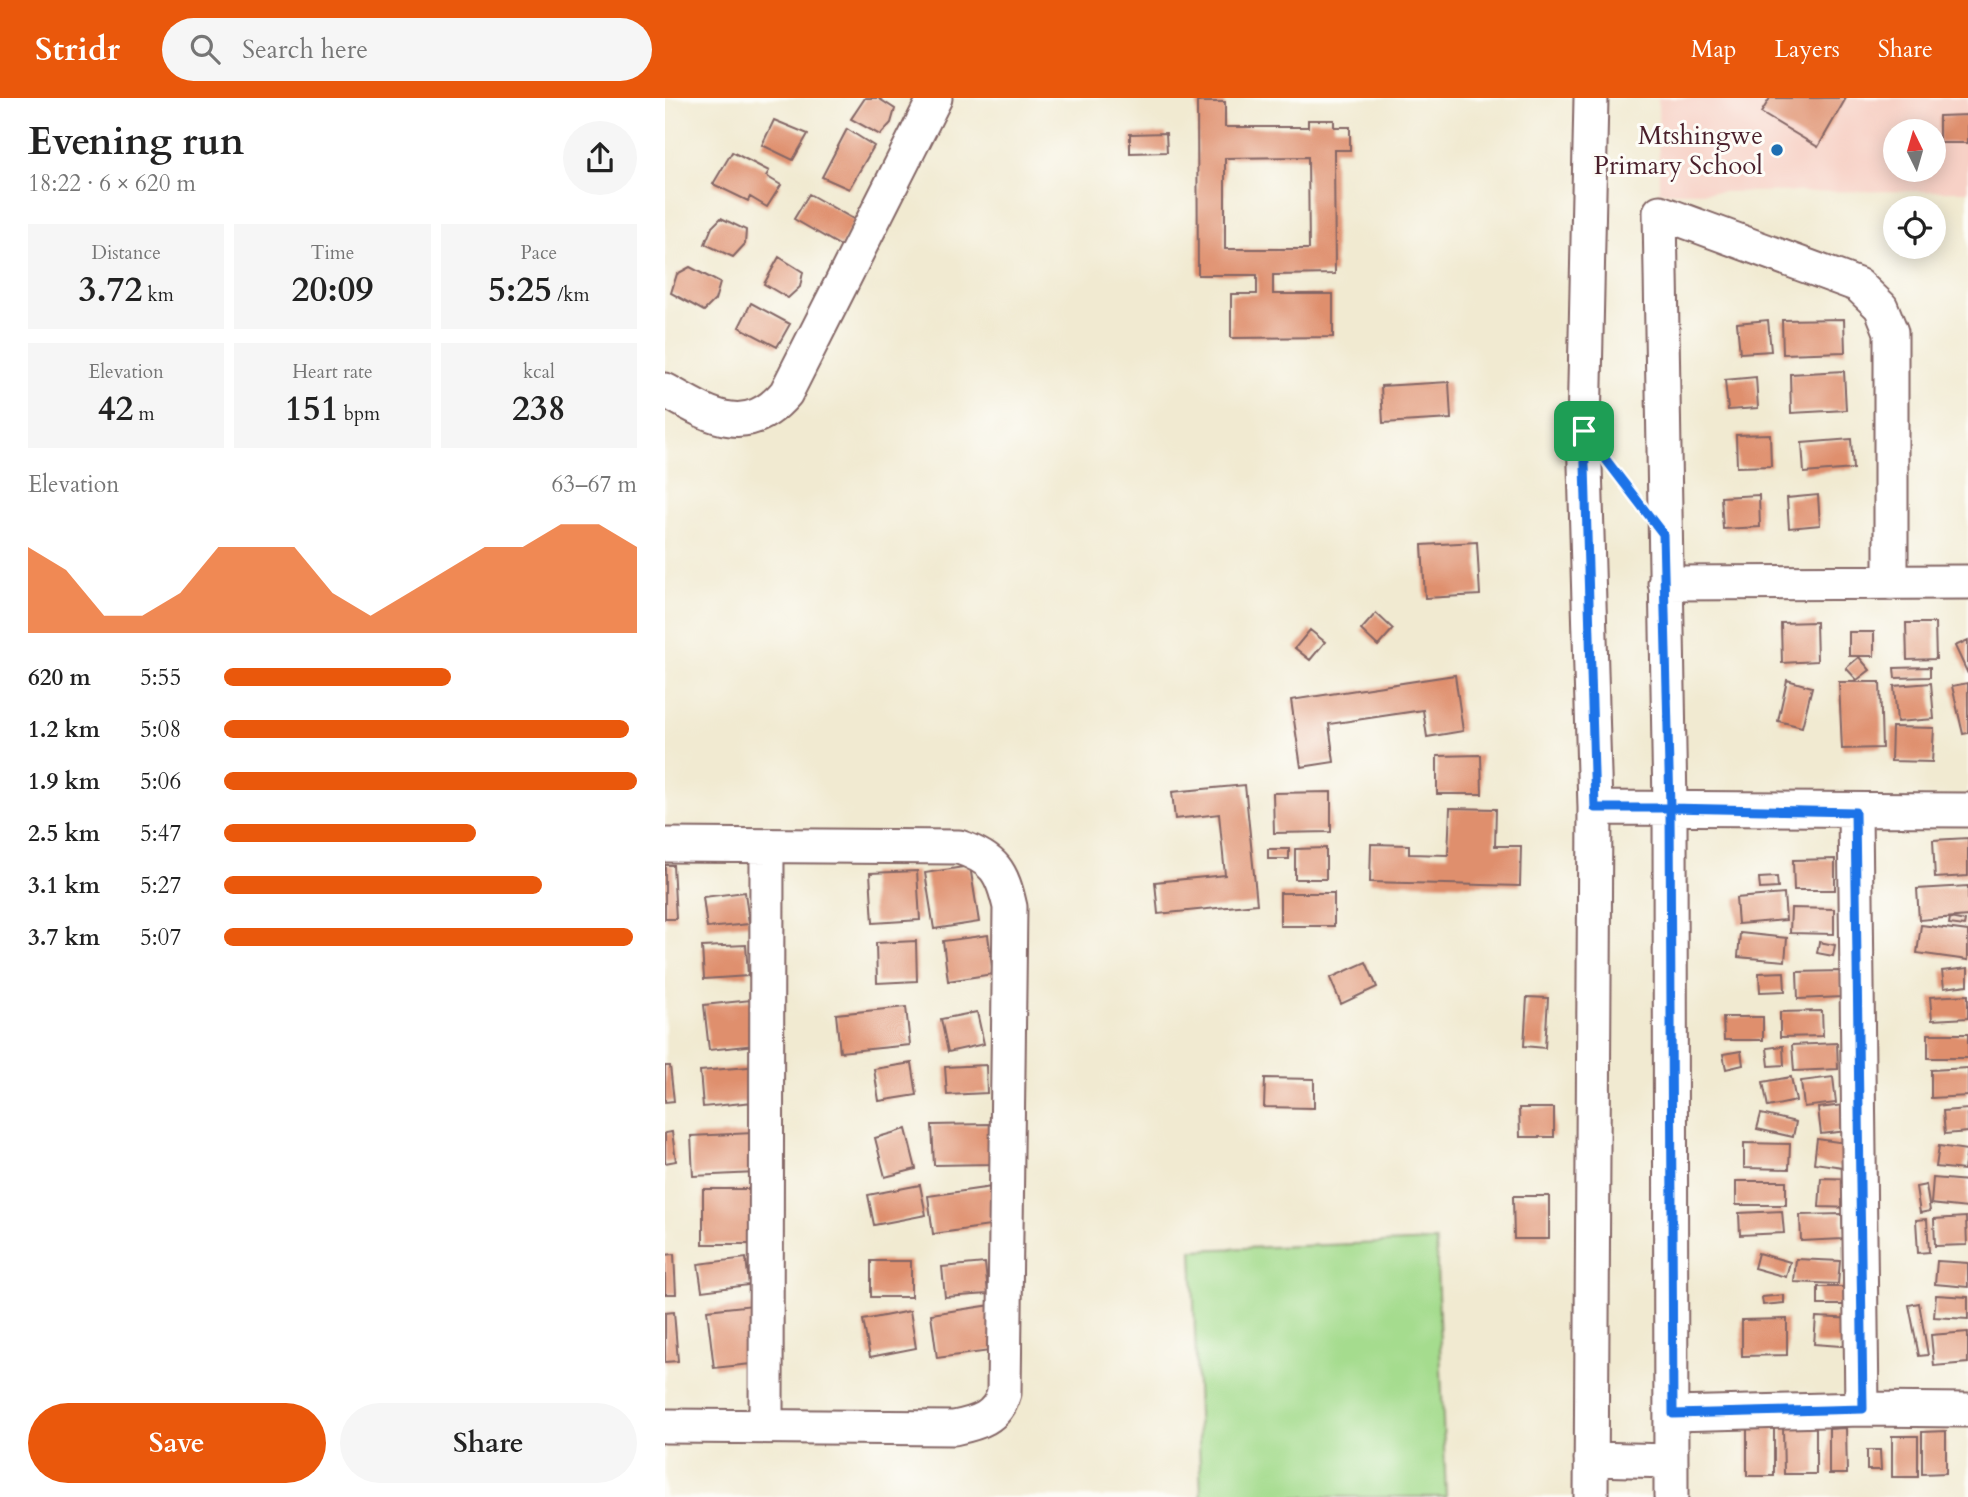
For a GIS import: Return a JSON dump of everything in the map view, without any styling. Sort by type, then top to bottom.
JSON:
[{"type":"street","points":[[665,390],[703,412],[728,420],[761,416],[773,408],[786,393],[935,98]]},
{"type":"street","points":[[1591,98],[1584,431],[1595,808],[1591,1497]]},
{"type":"street","points":[[1671,1497],[1673,1414],[1670,808],[1663,534],[1660,212],[1858,285],[1881,307],[1891,331],[1891,583]]},
{"type":"street","points":[[1665,583],[1968,582]]},
{"type":"street","points":[[1595,808],[1855,812],[1968,810]]},
{"type":"street","points":[[1855,812],[1863,1409]]},
{"type":"street","points":[[665,845],[959,848],[980,854],[996,868],[1005,883],[1010,907],[1004,1393],[1000,1407],[989,1418],[954,1428],[665,1426]]},
{"type":"street","points":[[766,1426],[767,846]]},
{"type":"street","points":[[1673,1414],[1863,1409],[1968,1410]]},
{"type":"street","points":[[1591,1459],[1671,1461]]},
{"type":"path","points":[[1584,431],[1663,534]]},
{"type":"shaded area","name":"Mtshingwe Primary School","points":[[1658,98],[1968,98],[1968,191],[1659,192]]},
{"type":"green space","points":[[1436,1241],[1446,1497],[1201,1497],[1192,1250]]},
{"type":"building","points":[[865,98],[878,98],[895,109],[891,123],[880,135],[851,119]]},
{"type":"building","points":[[1770,98],[1846,98],[1818,147],[1761,113]]},
{"type":"building","points":[[1197,102],[1225,102],[1225,127],[1308,127],[1308,120],[1334,120],[1334,127],[1350,127],[1350,150],[1334,150],[1335,274],[1273,275],[1273,294],[1333,294],[1333,337],[1231,338],[1231,294],[1257,294],[1257,275],[1198,275]],"holes":[[[1308,157],[1309,249],[1225,249],[1225,158]]]},
{"type":"building","points":[[1968,115],[1968,143],[1946,143],[1946,119],[1939,119],[1939,116]]},
{"type":"building","points":[[774,120],[808,134],[793,160],[762,145]]},
{"type":"building","points":[[847,129],[874,146],[849,189],[822,177]]},
{"type":"building","points":[[1166,133],[1167,152],[1130,153],[1130,134]]},
{"type":"building","points":[[732,152],[769,171],[766,176],[781,185],[767,207],[750,197],[748,201],[713,184]]},
{"type":"building","points":[[809,194],[855,220],[841,246],[794,219]]},
{"type":"building","points":[[721,218],[746,230],[745,244],[733,257],[705,244],[712,227]]},
{"type":"building","points":[[779,257],[803,272],[800,287],[788,298],[764,284]]},
{"type":"building","points":[[690,267],[720,283],[715,300],[704,311],[671,293],[677,274]]},
{"type":"building","points":[[751,303],[790,324],[777,347],[739,327]]},
{"type":"building","points":[[1844,319],[1845,352],[1783,354],[1782,320]]},
{"type":"building","points":[[1768,320],[1771,351],[1740,353],[1737,323]]},
{"type":"building","points":[[1844,371],[1846,410],[1791,413],[1790,374]]},
{"type":"building","points":[[1756,377],[1758,408],[1728,410],[1725,380]]},
{"type":"building","points":[[1449,382],[1451,419],[1383,423],[1381,386]]},
{"type":"building","points":[[1770,434],[1771,466],[1737,467],[1736,435]]},
{"type":"building","points":[[1851,439],[1853,469],[1804,473],[1802,443]]},
{"type":"building","points":[[1759,495],[1760,527],[1723,529],[1721,497]]},
{"type":"building","points":[[1818,495],[1820,525],[1789,528],[1787,498]]},
{"type":"building","points":[[1477,542],[1480,595],[1425,598],[1422,545]]},
{"type":"building","points":[[1376,613],[1393,629],[1378,646],[1361,630]]},
{"type":"building","points":[[1816,622],[1817,661],[1782,663],[1781,623]]},
{"type":"building","points":[[1906,623],[1935,623],[1936,659],[1907,660]]},
{"type":"building","points":[[1310,630],[1325,642],[1310,660],[1295,648]]},
{"type":"building","points":[[1849,632],[1874,632],[1874,656],[1849,656]]},
{"type":"building","points":[[1968,640],[1968,674],[1955,646]]},
{"type":"building","points":[[1859,657],[1870,670],[1857,680],[1846,668]]},
{"type":"building","points":[[1930,667],[1930,677],[1895,678],[1894,668]]},
{"type":"building","points":[[1455,675],[1463,731],[1427,737],[1423,710],[1329,724],[1334,762],[1301,767],[1291,700]]},
{"type":"building","points":[[1787,680],[1812,687],[1802,727],[1778,721]]},
{"type":"building","points":[[1839,682],[1880,682],[1882,748],[1842,749]]},
{"type":"building","points":[[1931,683],[1934,719],[1897,722],[1894,686]]},
{"type":"building","points":[[1968,683],[1968,733],[1963,734],[1952,686]]},
{"type":"building","points":[[1892,727],[1934,728],[1932,762],[1891,761]]},
{"type":"building","points":[[1481,755],[1482,794],[1437,794],[1437,756]]},
{"type":"building","points":[[1245,785],[1257,904],[1158,914],[1155,882],[1225,875],[1219,814],[1175,819],[1172,792]]},
{"type":"building","points":[[1331,792],[1331,832],[1274,833],[1273,793]]},
{"type":"building","points":[[1450,808],[1496,809],[1495,846],[1521,846],[1520,886],[1370,882],[1371,844],[1409,845],[1409,854],[1448,855]]},
{"type":"building","points":[[1968,838],[1968,876],[1935,878],[1933,840]]},
{"type":"building","points":[[1326,848],[1326,879],[1295,879],[1295,849]]},
{"type":"building","points":[[1268,849],[1289,849],[1289,859],[1268,859]]},
{"type":"building","points":[[1835,859],[1835,890],[1794,890],[1793,860]]},
{"type":"building","points":[[665,865],[673,865],[676,919],[665,919]]},
{"type":"building","points":[[970,866],[979,922],[934,929],[925,873]]},
{"type":"building","points":[[917,871],[920,920],[873,923],[870,873]]},
{"type":"building","points":[[1777,877],[1778,888],[1760,889],[1759,878]]},
{"type":"building","points":[[1968,886],[1968,916],[1919,920],[1917,889]]},
{"type":"building","points":[[745,892],[749,924],[707,928],[703,897]]},
{"type":"building","points":[[1280,893],[1334,893],[1334,926],[1280,926]]},
{"type":"building","points":[[1784,894],[1786,920],[1738,924],[1736,898]]},
{"type":"building","points":[[1791,908],[1834,909],[1834,934],[1790,933]]},
{"type":"building","points":[[1950,918],[1965,921],[1964,926],[1949,924]]},
{"type":"building","points":[[1921,925],[1968,931],[1968,960],[1917,953]]},
{"type":"building","points":[[1740,933],[1787,938],[1785,961],[1738,957]]},
{"type":"building","points":[[988,935],[993,974],[948,981],[943,941]]},
{"type":"building","points":[[916,941],[917,981],[877,983],[876,943]]},
{"type":"building","points":[[1819,942],[1835,945],[1833,956],[1817,953]]},
{"type":"building","points":[[746,945],[748,976],[704,979],[702,947]]},
{"type":"building","points":[[1366,962],[1377,987],[1341,1004],[1330,978]]},
{"type":"building","points":[[1968,968],[1968,985],[1944,988],[1942,971]]},
{"type":"building","points":[[1841,971],[1842,997],[1798,999],[1797,972]]},
{"type":"building","points":[[1784,972],[1785,991],[1760,992],[1759,973]]},
{"type":"building","points":[[1968,995],[1968,1018],[1932,1020],[1930,997]]},
{"type":"building","points":[[1527,997],[1548,998],[1545,1048],[1524,1046]]},
{"type":"building","points":[[751,1000],[755,1045],[709,1050],[704,1005]]},
{"type":"building","points":[[906,1007],[910,1045],[840,1052],[836,1014]]},
{"type":"building","points":[[1822,1011],[1823,1036],[1780,1037],[1780,1012]]},
{"type":"building","points":[[977,1012],[984,1044],[948,1052],[941,1019]]},
{"type":"building","points":[[1723,1017],[1763,1017],[1763,1040],[1724,1040]]},
{"type":"building","points":[[1928,1034],[1968,1034],[1968,1058],[1928,1058]]},
{"type":"building","points":[[1837,1043],[1838,1069],[1794,1071],[1792,1045]]},
{"type":"building","points":[[1783,1046],[1784,1065],[1769,1066],[1767,1048]]},
{"type":"building","points":[[1741,1051],[1743,1065],[1726,1069],[1723,1054]]},
{"type":"building","points":[[912,1063],[917,1095],[879,1101],[874,1069]]},
{"type":"building","points":[[986,1065],[987,1093],[947,1095],[945,1067]]},
{"type":"building","points":[[665,1066],[670,1066],[674,1101],[665,1102]]},
{"type":"building","points":[[760,1066],[763,1101],[703,1107],[700,1071]]},
{"type":"building","points":[[1968,1068],[1968,1096],[1931,1098],[1931,1070]]},
{"type":"building","points":[[1791,1077],[1796,1101],[1768,1107],[1763,1082]]},
{"type":"building","points":[[1833,1077],[1836,1103],[1804,1107],[1801,1081]]},
{"type":"building","points":[[1265,1078],[1314,1079],[1314,1108],[1264,1107]]},
{"type":"building","points":[[1853,1104],[1856,1130],[1821,1134],[1818,1108]]},
{"type":"building","points":[[1519,1108],[1554,1108],[1554,1137],[1520,1137]]},
{"type":"building","points":[[1968,1109],[1968,1132],[1945,1134],[1943,1111]]},
{"type":"building","points":[[1761,1114],[1796,1122],[1793,1137],[1757,1129]]},
{"type":"building","points":[[990,1124],[992,1164],[934,1165],[932,1125]]},
{"type":"building","points":[[906,1129],[916,1169],[885,1177],[875,1138]]},
{"type":"building","points":[[672,1132],[676,1161],[665,1163],[665,1133]]},
{"type":"building","points":[[753,1133],[756,1173],[693,1176],[691,1136]]},
{"type":"building","points":[[1817,1139],[1853,1144],[1850,1168],[1814,1163]]},
{"type":"building","points":[[1744,1143],[1790,1144],[1789,1169],[1744,1168]]},
{"type":"building","points":[[1939,1146],[1967,1150],[1964,1170],[1936,1167]]},
{"type":"building","points":[[1821,1178],[1858,1179],[1857,1208],[1819,1207]]},
{"type":"building","points":[[1933,1178],[1968,1181],[1967,1208],[1931,1204]]},
{"type":"building","points":[[1736,1181],[1786,1181],[1786,1205],[1736,1205]]},
{"type":"building","points":[[920,1185],[926,1215],[874,1225],[868,1195]]},
{"type":"building","points":[[1926,1185],[1930,1211],[1920,1213],[1916,1187]]},
{"type":"building","points":[[992,1187],[997,1225],[933,1234],[928,1196]]},
{"type":"building","points":[[703,1189],[759,1189],[759,1244],[703,1244]]},
{"type":"building","points":[[1513,1196],[1549,1196],[1549,1239],[1514,1239]]},
{"type":"building","points":[[1782,1211],[1784,1233],[1740,1235],[1739,1213]]},
{"type":"building","points":[[1842,1214],[1843,1239],[1801,1241],[1800,1215]]},
{"type":"building","points":[[1966,1217],[1967,1245],[1935,1246],[1934,1219]]},
{"type":"building","points":[[1927,1219],[1929,1252],[1918,1253],[1916,1220]]},
{"type":"building","points":[[1758,1253],[1790,1262],[1786,1277],[1754,1268]]},
{"type":"building","points":[[674,1254],[676,1294],[665,1294],[665,1255]]},
{"type":"building","points":[[746,1258],[749,1285],[702,1291],[698,1264]]},
{"type":"building","points":[[1796,1259],[1840,1261],[1838,1284],[1794,1282]]},
{"type":"building","points":[[871,1261],[911,1261],[911,1297],[871,1297]]},
{"type":"building","points":[[1937,1261],[1968,1263],[1968,1287],[1935,1284]]},
{"type":"building","points":[[985,1263],[988,1294],[945,1297],[942,1267]]},
{"type":"building","points":[[1818,1287],[1853,1287],[1853,1305],[1818,1305]]},
{"type":"building","points":[[1784,1295],[1784,1303],[1763,1305],[1762,1297]]},
{"type":"building","points":[[1936,1295],[1968,1297],[1968,1319],[1934,1317]]},
{"type":"building","points":[[1919,1303],[1928,1355],[1919,1356],[1909,1305]]},
{"type":"building","points":[[753,1305],[760,1363],[714,1368],[707,1310]]},
{"type":"building","points":[[992,1305],[998,1350],[937,1358],[931,1314]]},
{"type":"building","points":[[910,1311],[916,1348],[870,1357],[863,1320]]},
{"type":"building","points":[[674,1312],[678,1361],[665,1362],[665,1313]]},
{"type":"building","points":[[1816,1317],[1856,1319],[1854,1347],[1814,1344]]},
{"type":"building","points":[[1787,1319],[1787,1355],[1742,1356],[1742,1320]]},
{"type":"building","points":[[1968,1332],[1968,1363],[1934,1366],[1931,1335]]},
{"type":"building","points":[[1774,1420],[1774,1476],[1747,1476],[1747,1421]]},
{"type":"building","points":[[1783,1426],[1816,1426],[1816,1474],[1784,1474]]},
{"type":"building","points":[[1846,1428],[1847,1474],[1829,1474],[1829,1429]]},
{"type":"building","points":[[1946,1431],[1946,1473],[1922,1474],[1922,1432]]},
{"type":"building","points":[[1892,1436],[1918,1436],[1918,1477],[1892,1477]]},
{"type":"building","points":[[1867,1450],[1880,1450],[1881,1470],[1867,1470]]},
{"type":"place","name":"Mtshingwe Primary School","points":[[1777,150]]},
{"type":"route","points":[[1584,431],[1595,808],[1670,808],[1673,1414],[1863,1409],[1855,812],[1670,808],[1663,534],[1584,431]]}]
